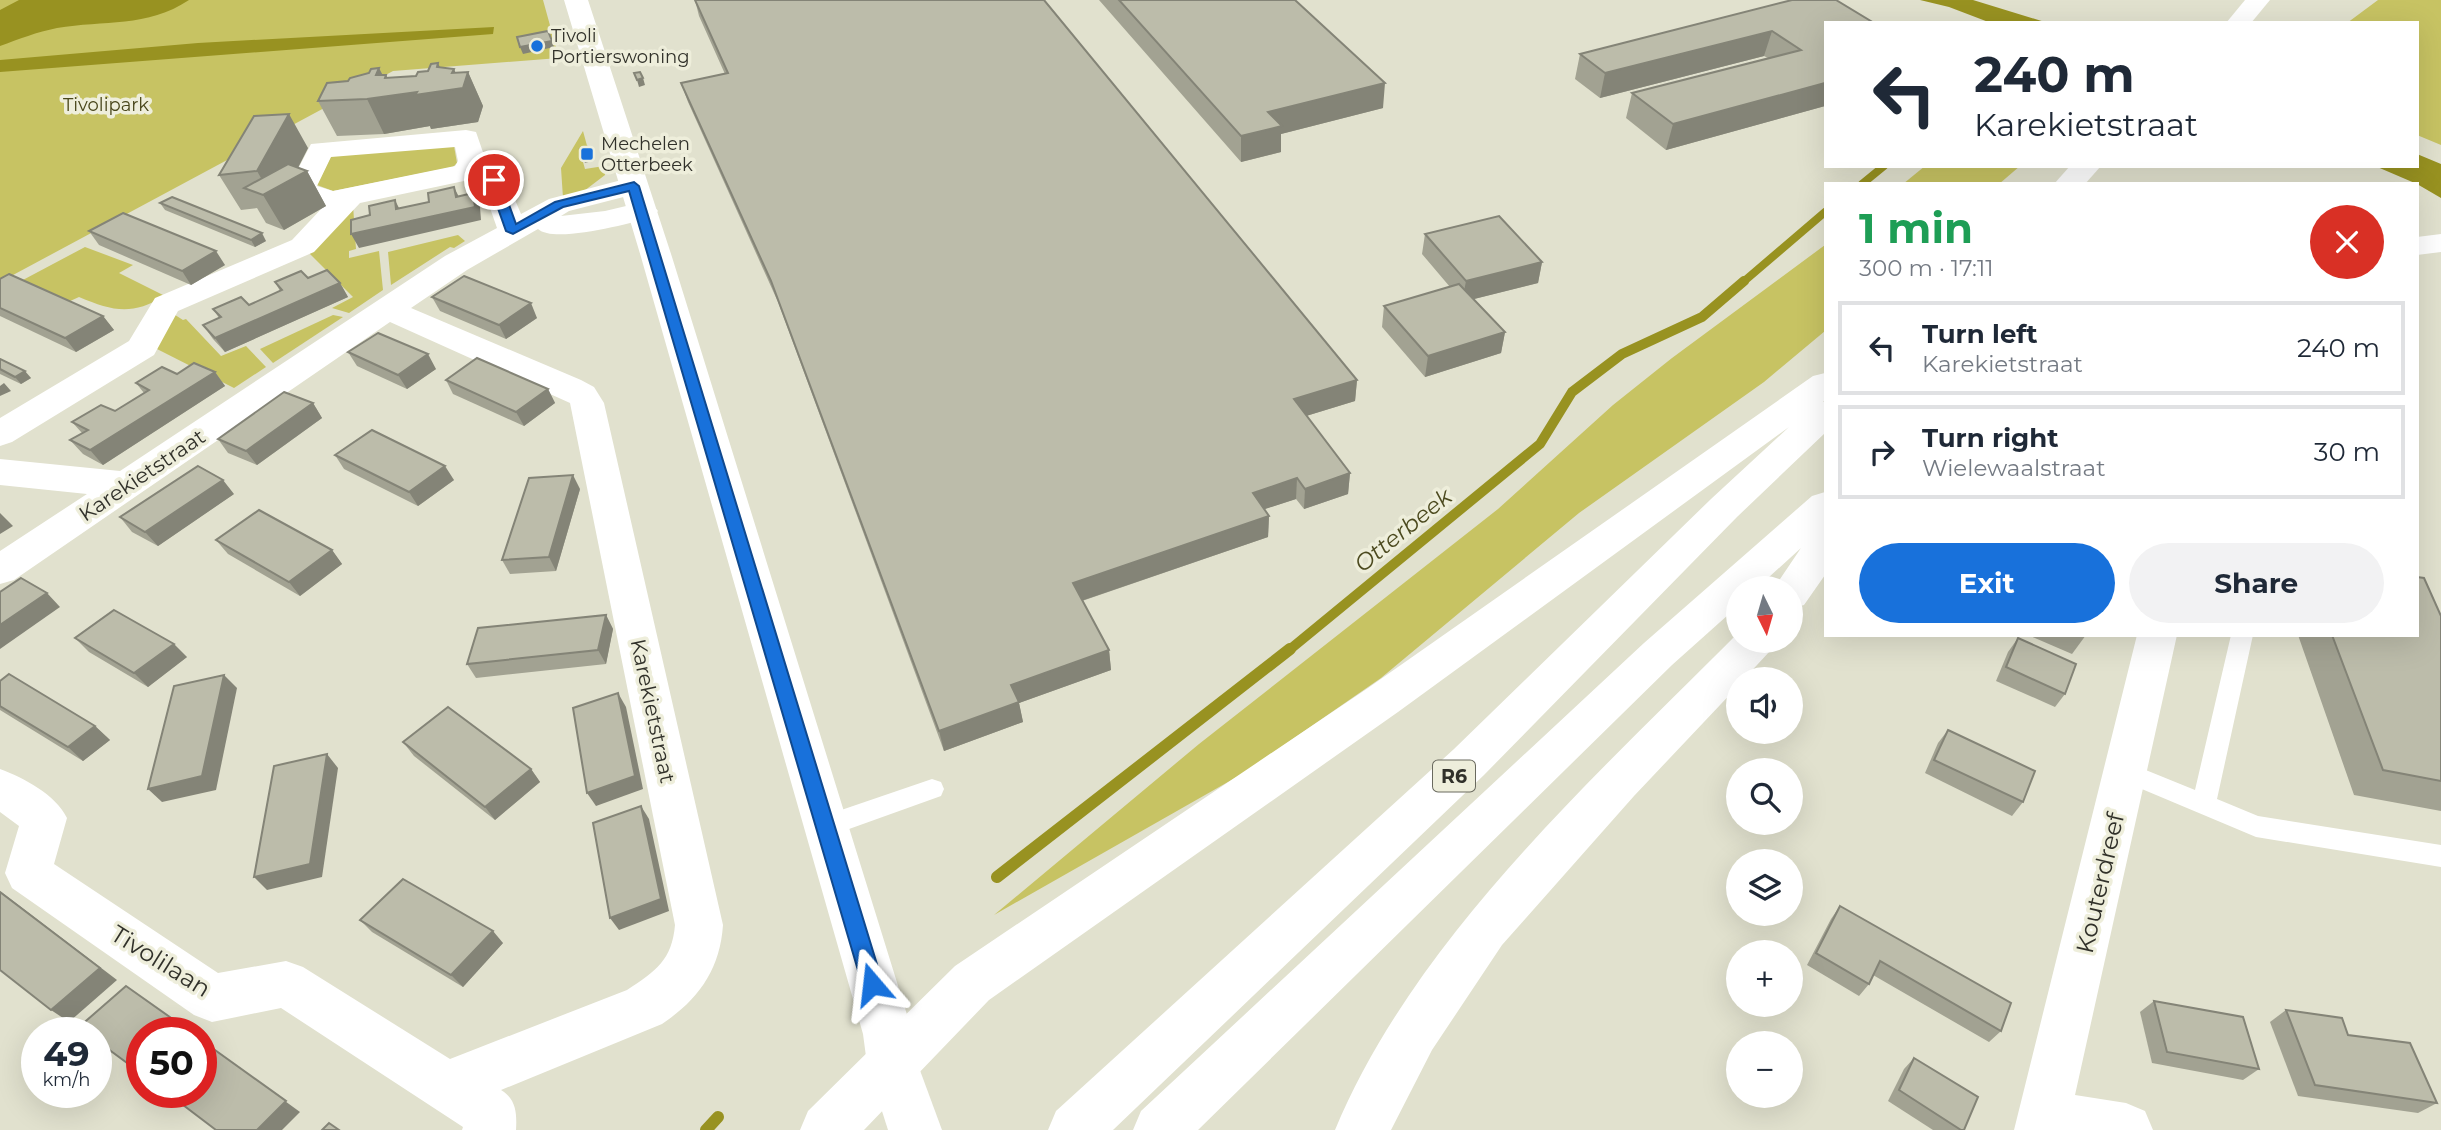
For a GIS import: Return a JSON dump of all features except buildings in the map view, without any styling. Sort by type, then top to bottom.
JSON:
[{"type":"main road","points":[[576,0],[638,199],[888,1034],[893,1064],[915,1130]]},
{"type":"main road","points":[[2240,21],[2259,0]]},
{"type":"main road","points":[[465,172],[472,161],[466,138],[321,150],[301,190],[331,200],[465,172],[494,180],[518,228]]},
{"type":"main road","points":[[2070,182],[2085,168]]},
{"type":"main road","points":[[0,433],[142,348],[166,305],[303,246],[349,197]]},
{"type":"main road","name":"Karekietstraat","points":[[0,570],[456,263],[518,228],[567,226],[638,199]]},
{"type":"main road","points":[[2419,246],[2441,243]]},
{"type":"main road","name":"Karekietstraat","points":[[389,310],[569,388],[582,395],[587,403],[698,925],[698,946],[689,968],[670,991],[644,1007],[447,1086]]},
{"type":"main road","points":[[827,1130],[972,983],[1394,692],[1824,385]]},
{"type":"main road","name":"R6","points":[[1075,1130],[1469,762],[1724,508],[1824,414]]},
{"type":"main road","points":[[0,472],[128,485]]},
{"type":"main road","name":"R6","points":[[1160,1130],[1658,654],[1824,506]]},
{"type":"main road","points":[[1803,577],[1824,541]]},
{"type":"main road","name":"Kouterdreef","points":[[2043,1123],[2157,637]]},
{"type":"main road","points":[[1362,1130],[1414,1032],[1485,929],[1618,783],[1743,653]]},
{"type":"main road","name":"Tivolilaan","points":[[0,788],[44,818],[28,873],[212,998],[286,984],[491,1114],[488,1130]]},
{"type":"main road","points":[[2043,1123],[2126,1130]]},
{"type":"lane","points":[[2204,805],[2242,637]]},
{"type":"lane","points":[[2126,772],[2256,826],[2441,856]]},
{"type":"lane","points":[[824,827],[932,789]]},
{"type":"green space","name":"Tivolipark","points":[[0,0],[543,0],[559,58],[393,71],[0,282]]},
{"type":"green space","points":[[2378,0],[2441,0],[2441,145],[2419,136],[2419,21],[2350,21]]},
{"type":"green space","points":[[583,131],[589,153],[581,155],[585,169],[604,166],[605,175],[584,191],[563,198],[561,168]]},
{"type":"green space","points":[[454,146],[457,163],[453,167],[333,191],[317,185],[331,156]]},
{"type":"green space","points":[[1923,168],[2018,168],[2001,182],[1905,182]]},
{"type":"green space","points":[[353,205],[356,249],[349,251],[349,258],[379,251],[383,290],[349,313],[332,308],[353,297],[308,252]]},
{"type":"green space","points":[[458,235],[465,241],[454,248],[450,247],[391,285],[388,252]]},
{"type":"green space","points":[[1824,246],[1824,332],[1764,382],[1579,513],[1381,678],[1242,774],[994,915],[1199,744],[1498,509],[1613,405]]},
{"type":"green space","points":[[85,247],[133,265],[119,273],[165,296],[142,307],[112,308],[79,297],[68,302],[21,281]]},
{"type":"green space","points":[[172,313],[183,320],[186,319],[221,356],[246,346],[266,367],[234,388],[157,349]]},
{"type":"green space","points":[[333,315],[343,317],[273,363],[260,349]]},
{"type":"shaded area","points":[[19,0],[189,0],[173,9],[141,19],[57,28],[0,46],[0,10]]},
{"type":"shaded area","points":[[1920,0],[1973,0],[2041,21],[1986,21],[1949,7]]},
{"type":"shaded area","points":[[494,27],[493,34],[0,72],[0,60],[198,43]]},
{"type":"shaded area","points":[[2419,155],[2441,164],[2441,198],[2419,185],[2419,182],[2412,182],[2380,168],[2419,168]]},
{"type":"waterway","name":"Otterbeek","points":[[1864,182],[1882,168]]},
{"type":"waterway","name":"Otterbeek","points":[[1742,283],[1824,213]]},
{"type":"waterway","name":"Otterbeek","points":[[1288,651],[1540,444],[1572,392],[1622,354],[1702,317],[1744,281]]},
{"type":"waterway","name":"Otterbeek","points":[[997,877],[1290,649]]},
{"type":"waterway","name":"Otterbeek","points":[[706,1130],[718,1117]]},
{"type":"place","name":"Tivoli Portierswoning","points":[[537,46]]},
{"type":"place","name":"Mechelen Otterbeek","points":[[587,154]]},
{"type":"route","points":[[494,180],[513,231],[559,205],[634,186],[872,984]]}]
